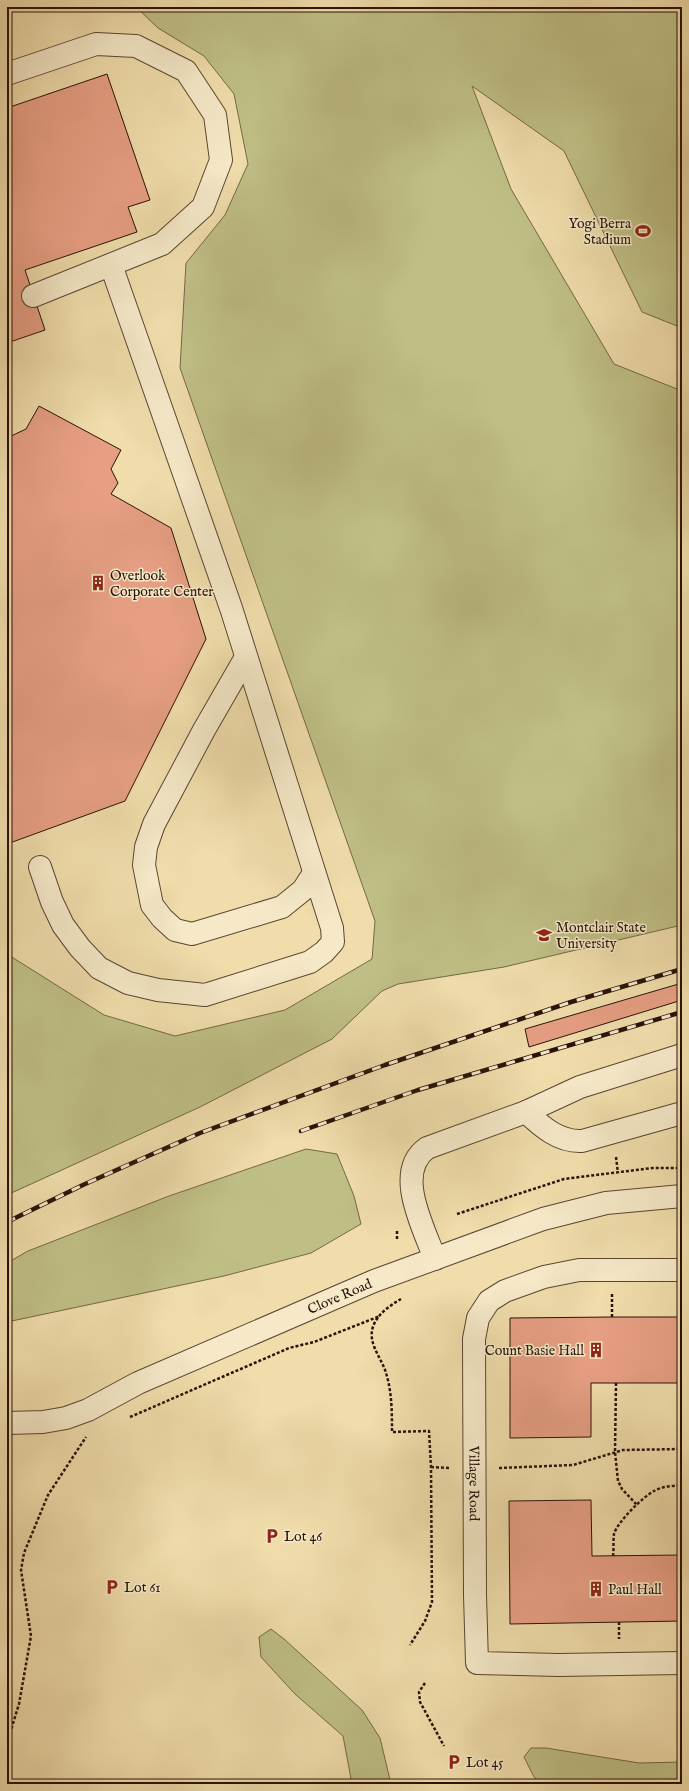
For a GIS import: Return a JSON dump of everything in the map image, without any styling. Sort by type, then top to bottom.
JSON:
[{"type":"street","points":[[7,74],[96,44],[136,46],[186,71],[215,115],[222,160],[203,207],[162,244],[33,296]]},
{"type":"street","points":[[40,867],[52,902],[64,925],[80,948],[99,968],[128,983],[158,990],[206,995],[310,962],[324,952],[333,942],[332,928],[231,608],[111,265]]},
{"type":"street","points":[[246,657],[204,730],[154,824],[146,847],[144,865],[152,905],[162,918],[175,930],[192,934],[282,907],[302,890],[314,873]]},
{"type":"street","points":[[435,1259],[412,1195],[411,1176],[418,1154],[427,1148],[526,1112],[580,1087],[682,1055]]},
{"type":"street","points":[[526,1112],[538,1124],[561,1139],[571,1142],[582,1141],[682,1113]]},
{"type":"street","name":"Clove Road","points":[[7,1423],[43,1422],[66,1418],[88,1410],[145,1379],[374,1281],[543,1219],[606,1204],[682,1196]]},
{"type":"street","name":"Village Road","points":[[682,1270],[579,1270],[544,1277],[505,1291],[489,1301],[478,1318],[474,1339],[475,1595],[477,1663],[558,1665],[682,1663]]},
{"type":"path","points":[[457,1214],[564,1179],[652,1168],[682,1168]]},
{"type":"path","points":[[406,1296],[387,1308],[380,1316],[374,1324],[372,1339],[386,1374],[392,1409],[392,1432],[429,1431],[431,1467],[432,1602],[425,1621],[410,1645]]},
{"type":"path","points":[[123,1420],[289,1348],[314,1342],[380,1316]]},
{"type":"path","points":[[616,1383],[615,1452],[618,1481],[622,1489],[637,1504]]},
{"type":"path","points":[[7,1743],[18,1704],[31,1636],[21,1570],[24,1553],[48,1495],[86,1436]]},
{"type":"path","points":[[496,1468],[573,1465],[623,1450],[682,1449]]},
{"type":"path","points":[[431,1467],[456,1469]]},
{"type":"path","points":[[613,1556],[614,1534],[618,1526],[637,1504],[654,1491],[666,1487],[682,1485]]},
{"type":"path","points":[[425,1684],[419,1692],[420,1702],[444,1746]]},
{"type":"green space","points":[[136,7],[682,7],[682,328],[642,312],[564,151],[472,86],[511,189],[614,364],[682,391],[682,925],[504,967],[398,984],[382,991],[332,1039],[200,1107],[7,1195],[7,954],[104,1015],[175,1036],[285,1010],[372,959],[375,921],[180,368],[186,263],[225,215],[248,164],[234,94],[204,56],[158,28]]},
{"type":"green space","points":[[306,1149],[337,1154],[354,1196],[361,1224],[311,1253],[224,1276],[7,1322],[7,1263],[28,1251],[169,1196]]},
{"type":"green space","points":[[271,1629],[362,1710],[380,1738],[391,1784],[352,1784],[343,1736],[295,1694],[261,1657],[259,1637]]},
{"type":"green space","points":[[531,1748],[546,1748],[639,1763],[682,1762],[682,1784],[542,1784],[534,1777],[524,1757]]},
{"type":"building","points":[[107,74],[150,200],[128,207],[137,232],[25,270],[45,330],[7,343],[7,108]]},
{"type":"building","name":"Overlook Corporate Center","points":[[39,406],[121,450],[111,469],[118,483],[111,494],[171,528],[206,639],[125,801],[7,844],[7,436],[9,437],[26,429]]},
{"type":"building","points":[[682,983],[682,1000],[529,1047],[525,1029]]},
{"type":"building","name":"Count Basie Hall","points":[[682,1317],[682,1383],[591,1383],[591,1437],[510,1438],[510,1318]]},
{"type":"building","name":"Paul Hall","points":[[591,1500],[592,1556],[682,1555],[682,1621],[510,1624],[509,1501]]},
{"type":"railway","points":[[7,1222],[85,1184],[200,1133],[385,1065],[571,1002],[682,969]]},
{"type":"railway","points":[[301,1131],[418,1090],[682,1012]]},
{"type":"place","name":"Yogi Berra Stadium","points":[[643,231]]},
{"type":"place","name":"Overlook Corporate Center","points":[[98,583]]},
{"type":"place","name":"Montclair State University","points":[[544,935]]},
{"type":"place","name":"Count Basie Hall","points":[[596,1350]]},
{"type":"place","name":"Lot 46","points":[[272,1536]]},
{"type":"place","name":"Lot 61","points":[[112,1587]]},
{"type":"place","name":"Paul Hall","points":[[596,1589]]},
{"type":"place","name":"Lot 45","points":[[454,1762]]}]
